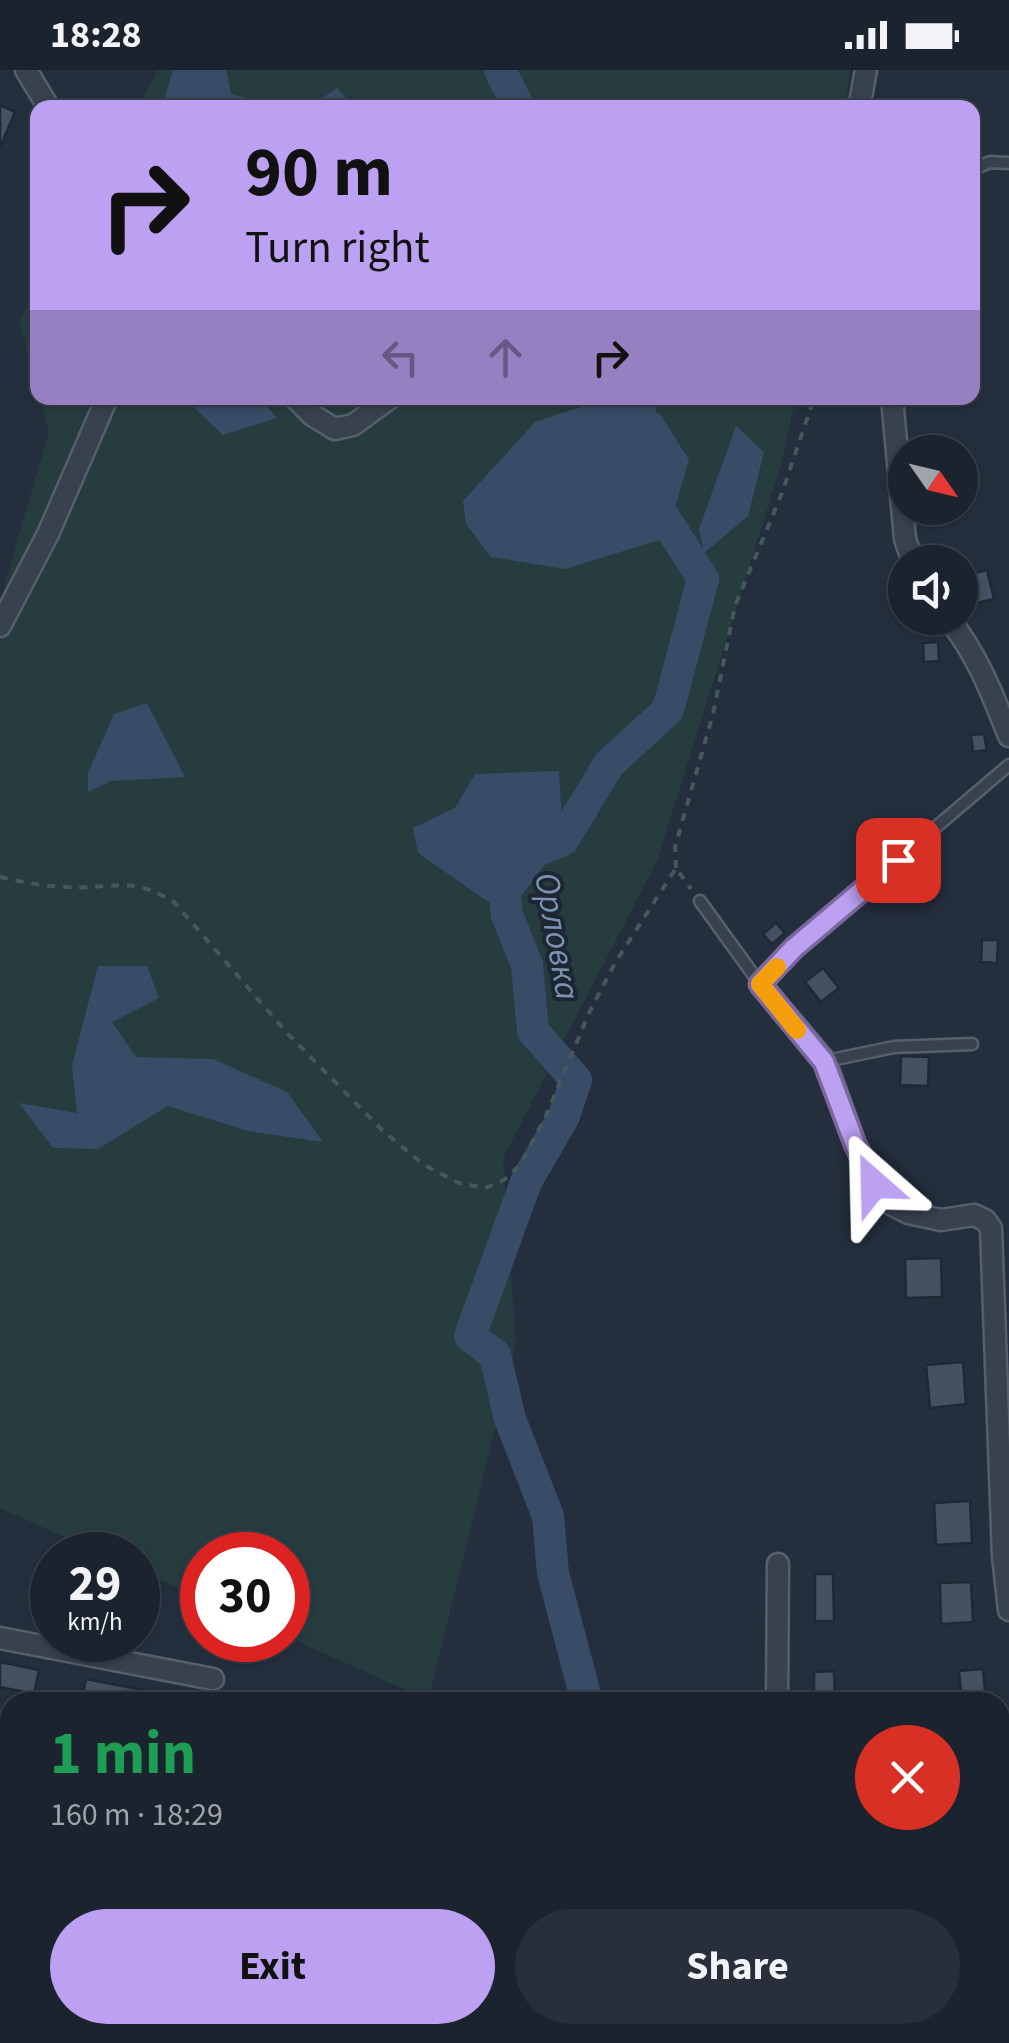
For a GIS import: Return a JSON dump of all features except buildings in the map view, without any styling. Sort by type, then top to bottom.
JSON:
[{"type":"street","points":[[26,70],[44,100]]},
{"type":"street","points":[[860,100],[866,70]]},
{"type":"street","points":[[0,626],[63,502],[104,405]]},
{"type":"street","points":[[302,405],[335,429],[353,424],[380,405]]},
{"type":"street","points":[[893,405],[908,545]]},
{"type":"street","points":[[962,635],[994,694],[1009,736]]},
{"type":"street","points":[[760,984],[824,1062],[855,1144],[887,1202],[908,1213],[941,1220],[974,1215],[991,1228],[1003,1556],[1009,1610]]},
{"type":"street","points":[[777,1692],[778,1564]]},
{"type":"street","points":[[0,1638],[213,1679]]},
{"type":"lane","points":[[980,166],[990,162],[1009,163]]},
{"type":"lane","points":[[700,901],[760,984],[814,931],[1009,765]]},
{"type":"lane","points":[[824,1062],[894,1047],[972,1044]]},
{"type":"path","points":[[700,901],[676,868],[674,847],[713,714],[734,606],[782,493],[812,405]]},
{"type":"path","points":[[0,877],[66,888],[128,884],[150,887],[174,902],[288,1034],[382,1130],[424,1165],[459,1183],[485,1188],[504,1180],[520,1165],[545,1118],[588,1012],[615,962],[676,868]]},
{"type":"green space","points":[[158,70],[850,70],[846,100],[141,100]]},
{"type":"green space","points":[[30,300],[30,363],[19,321]]},
{"type":"green space","points":[[42,405],[794,405],[781,465],[657,861],[503,1158],[516,1344],[430,1692],[410,1692],[310,1647],[310,1532],[180,1532],[180,1589],[160,1580],[160,1532],[54,1532],[0,1508],[0,601],[49,431]]},
{"type":"water","points":[[173,70],[226,70],[231,94],[253,100],[164,100]]},
{"type":"water","points":[[337,88],[348,100],[319,100]]},
{"type":"water","points":[[191,405],[266,405],[277,418],[223,435]]},
{"type":"water","points":[[587,405],[627,405],[660,414],[689,460],[666,538],[565,569],[491,557],[466,524],[463,501],[535,422]]},
{"type":"water","points":[[736,426],[764,452],[748,516],[704,553],[699,529]]},
{"type":"water","points":[[147,703],[185,777],[111,781],[88,792],[88,773],[114,714]]},
{"type":"water","points":[[559,771],[563,840],[507,915],[418,853],[413,828],[455,808],[475,774]]},
{"type":"water","points":[[98,966],[147,966],[159,998],[112,1022],[136,1057],[213,1059],[287,1092],[323,1142],[248,1131],[168,1106],[98,1149],[53,1148],[19,1103],[77,1113],[72,1065]]},
{"type":"waterway","name":"Орловка","points":[[500,70],[515,100]]},
{"type":"waterway","name":"Орловка","points":[[584,1692],[553,1573],[548,1516],[510,1419],[495,1355],[470,1336],[526,1182],[564,1116],[576,1080],[533,1031],[527,965],[507,915],[501,866],[563,840],[609,764],[668,710],[703,579],[642,482],[640,405]]},
{"type":"slow traffic","points":[[777,967],[760,984],[797,1030]]},
{"type":"route","points":[[874,1184],[824,1062],[760,984],[794,948],[898,860]]}]
